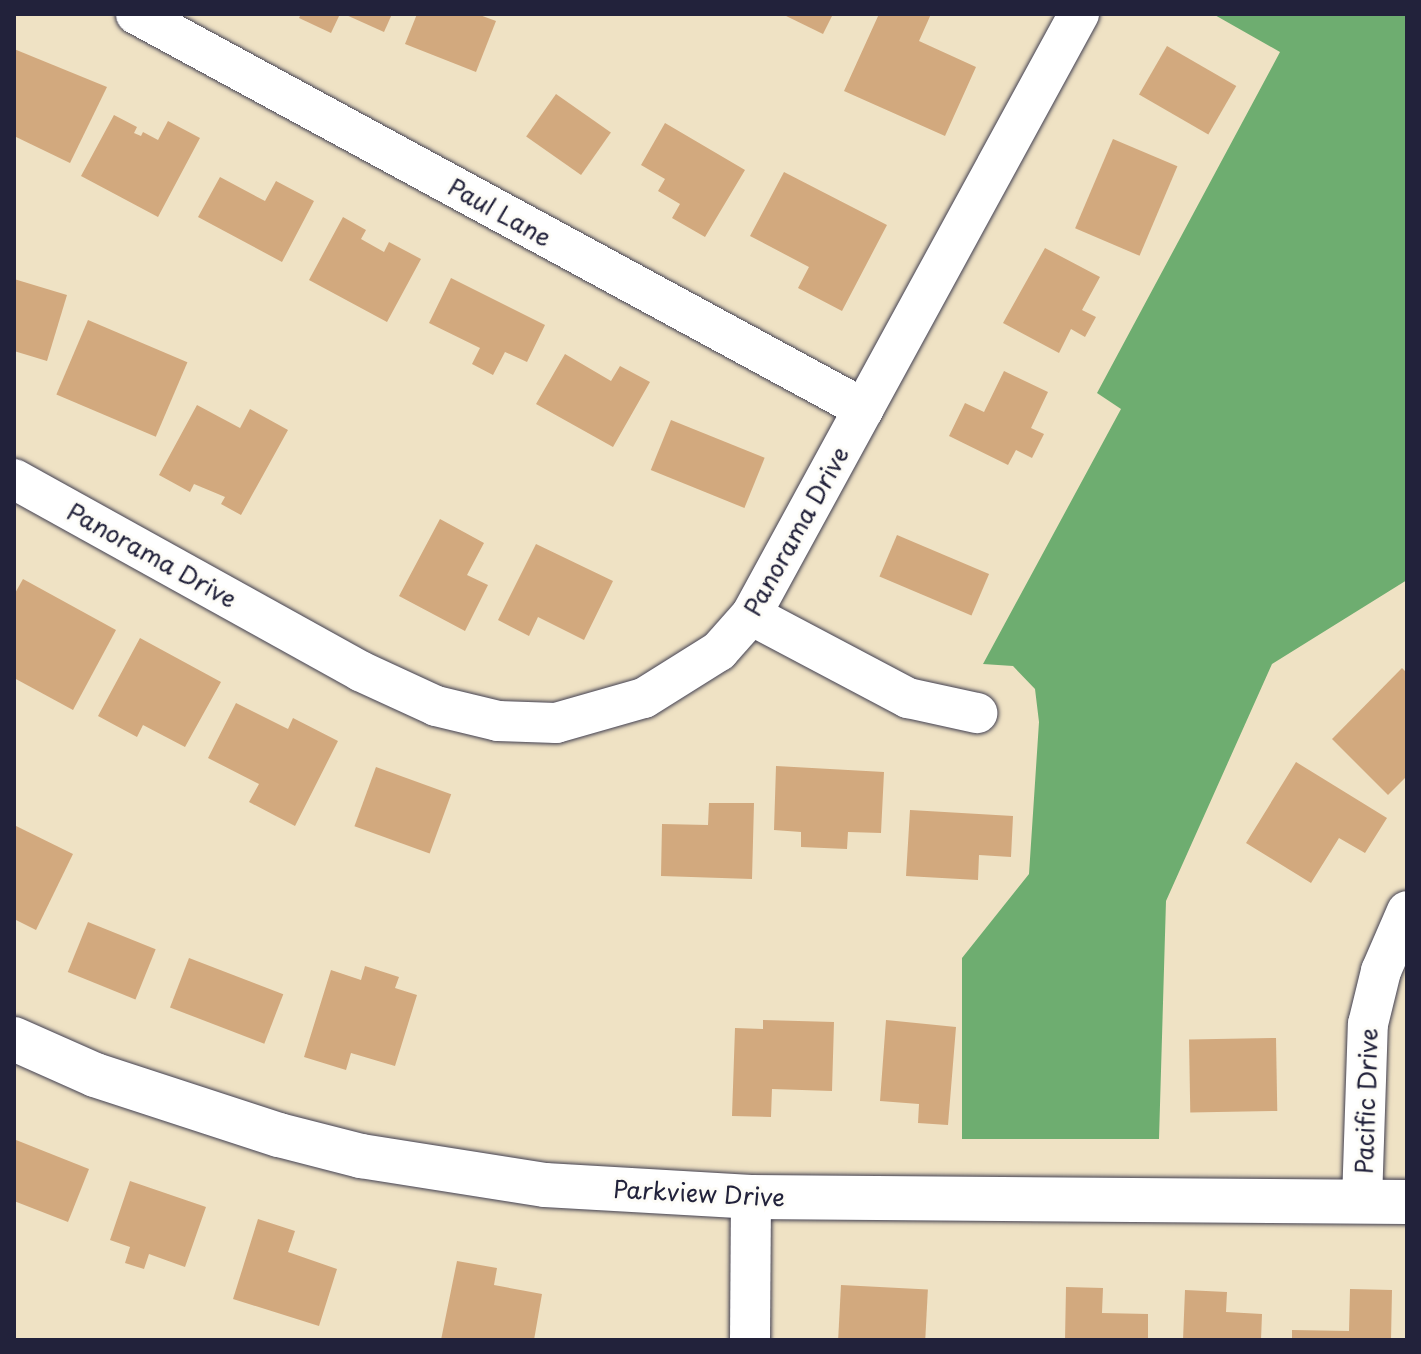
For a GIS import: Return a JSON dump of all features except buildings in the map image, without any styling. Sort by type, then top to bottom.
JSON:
[{"type":"street","name":"Paul Lane","points":[[136,14],[864,409]]},
{"type":"street","name":"Panorama Drive","points":[[14,479],[360,671],[436,706],[498,721],[556,723],[644,698],[719,651],[751,615],[1079,14]]},
{"type":"street","points":[[751,615],[908,698],[977,713]]},
{"type":"street","name":"Pacific Drive","points":[[1362,1201],[1368,1024],[1381,971],[1407,911]]},
{"type":"street","name":"Parkview Drive","points":[[14,1039],[182,1105],[361,1156],[545,1185],[751,1197],[1407,1202]]},
{"type":"street","points":[[750,1340],[751,1197]]},
{"type":"green space","points":[[1213,14],[1407,14],[1407,580],[1272,664],[1166,901],[1159,1139],[962,1139],[962,958],[1029,874],[1039,722],[1035,689],[1013,666],[983,664],[1121,409],[1097,393],[1280,52]]}]
